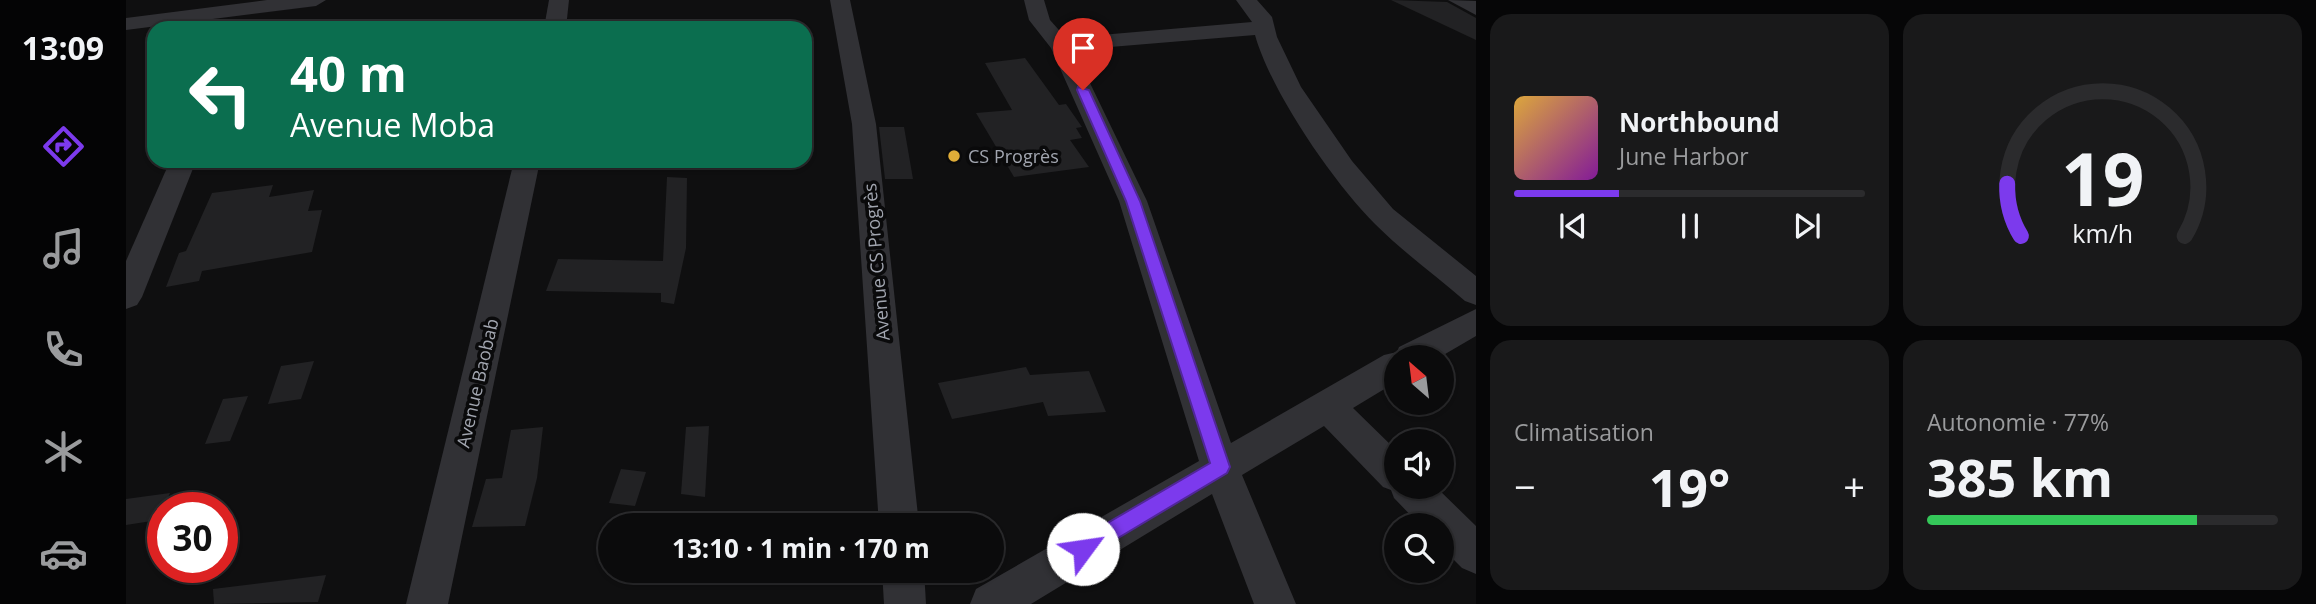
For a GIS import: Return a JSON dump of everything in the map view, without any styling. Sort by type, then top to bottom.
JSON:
[{"type":"street","points":[[192,21],[236,19],[316,0]]},
{"type":"street","points":[[556,21],[559,0]]},
{"type":"street","name":"Avenue CS Progrès","points":[[840,0],[864,124],[898,513]]},
{"type":"street","points":[[1034,0],[1035,14],[1041,26],[1061,45],[1133,201],[1220,467],[1275,604]]},
{"type":"street","points":[[1246,0],[1259,12],[1275,58],[1307,115],[1375,207],[1476,293]]},
{"type":"street","points":[[1458,0],[1476,9]]},
{"type":"street","points":[[126,24],[147,23]]},
{"type":"street","points":[[1061,45],[1262,27]]},
{"type":"street","points":[[126,297],[180,168]]},
{"type":"street","name":"Avenue Baobab","points":[[427,604],[525,168]]},
{"type":"street","points":[[1433,345],[1476,321]]},
{"type":"street","points":[[991,604],[1384,372]]},
{"type":"street","points":[[1326,405],[1384,463]]},
{"type":"street","points":[[1421,499],[1476,554]]},
{"type":"street","points":[[903,583],[905,604]]},
{"type":"building","points":[[1391,0],[1447,2],[1476,18],[1476,40]]},
{"type":"building","points":[[1025,58],[1059,105],[1066,104],[1082,127],[1076,128],[1082,138],[1070,140],[1089,167],[1014,177],[976,113],[1012,110],[985,63]]},
{"type":"building","points":[[879,127],[904,127],[913,179],[885,179]]},
{"type":"building","points":[[667,177],[687,178],[686,248],[674,304],[661,302],[661,293],[546,291],[558,259],[663,261]]},
{"type":"building","points":[[273,185],[269,197],[314,190],[308,211],[322,210],[312,252],[202,271],[199,281],[166,287],[179,253],[186,251],[212,193]]},
{"type":"building","points":[[314,361],[301,399],[268,404],[281,366]]},
{"type":"building","points":[[1026,367],[1030,375],[1089,371],[1106,412],[1048,416],[1043,402],[952,419],[938,383]]},
{"type":"building","points":[[248,396],[230,441],[205,444],[223,399]]},
{"type":"building","points":[[709,426],[705,497],[681,494],[686,427]]},
{"type":"building","points":[[543,427],[537,478],[525,526],[472,527],[486,479],[502,478],[511,430]]},
{"type":"building","points":[[621,469],[646,472],[635,506],[609,503]]},
{"type":"building","points":[[147,496],[147,522],[126,525],[126,499]]},
{"type":"building","points":[[326,575],[318,602],[214,604],[213,589]]},
{"type":"place","name":"CS Progrès","points":[[954,156]]},
{"type":"route","points":[[1083,90],[1133,201],[1220,467],[1083,549]]}]
